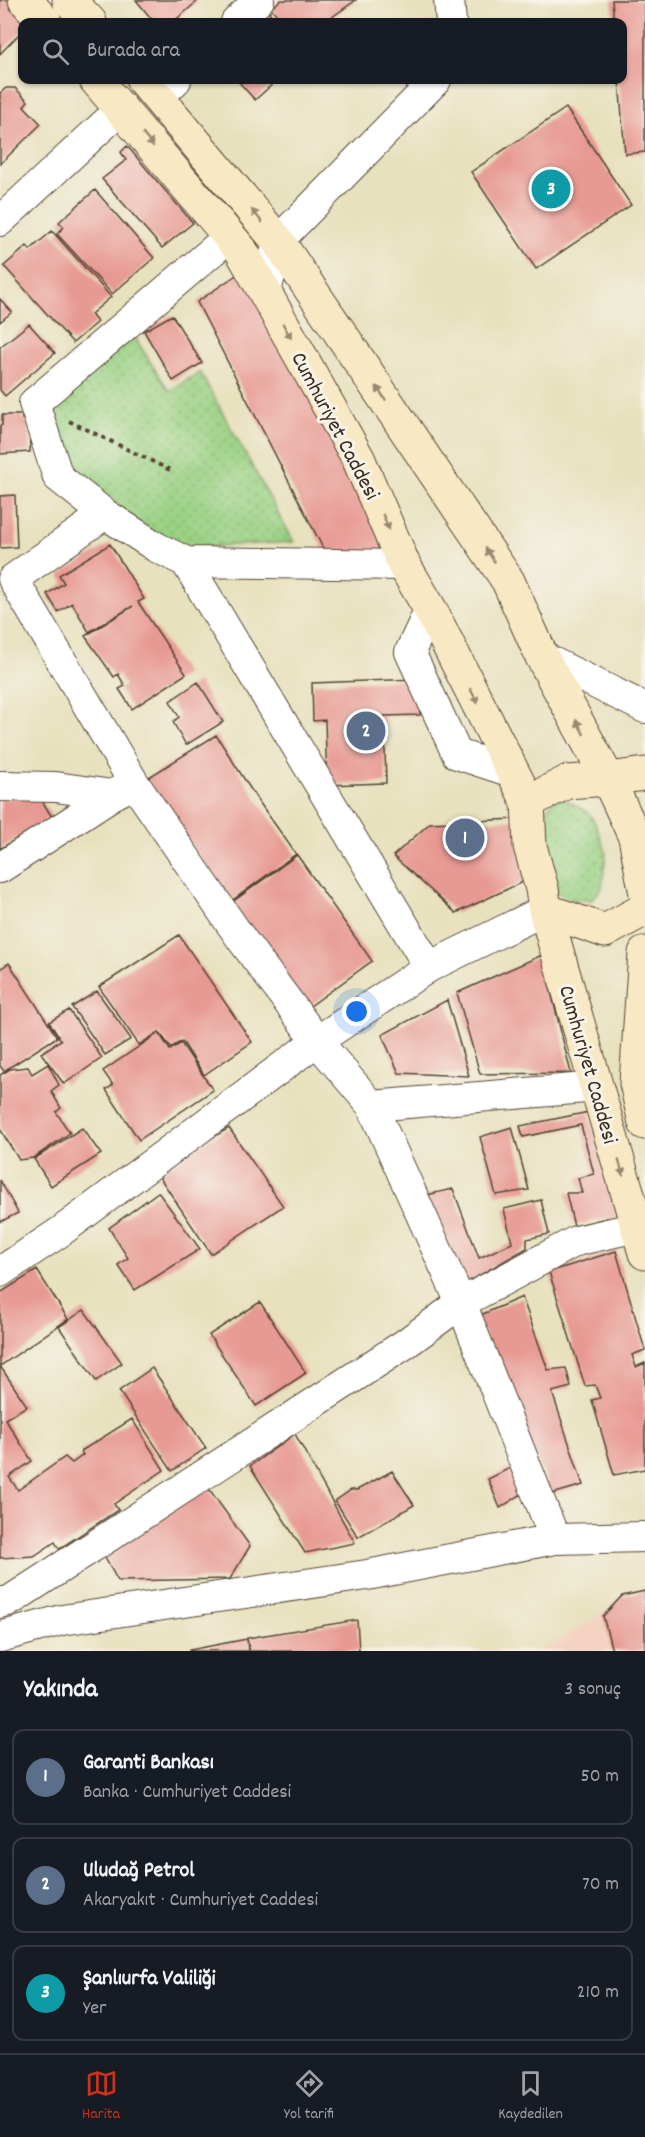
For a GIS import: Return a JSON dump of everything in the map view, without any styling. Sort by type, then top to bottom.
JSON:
[{"type":"main road","points":[[25,0],[41,18]]},
{"type":"main road","points":[[69,0],[86,18]]},
{"type":"main road","name":"Cumhuriyet Caddesi","points":[[100,84],[241,250],[358,458],[405,565],[430,609],[528,802],[530,846],[542,889],[545,910],[641,1240]]},
{"type":"main road","name":"Cumhuriyet Caddesi","points":[[159,85],[278,241],[508,581],[542,657],[608,779],[635,837],[645,889]]},
{"type":"main road","points":[[528,802],[567,782],[645,774]]},
{"type":"main road","points":[[545,910],[605,931],[645,909]]},
{"type":"main road","name":"Cumhuriyet Caddesi","points":[[645,952],[640,1081],[645,1123]]},
{"type":"street","points":[[240,18],[259,0]]},
{"type":"street","points":[[449,0],[451,18]]},
{"type":"street","points":[[266,293],[278,241],[432,84]]},
{"type":"street","points":[[0,221],[122,108]]},
{"type":"street","points":[[230,236],[34,404],[58,477],[105,514],[156,547],[186,562],[405,565]]},
{"type":"street","points":[[105,514],[7,579],[123,789],[240,937],[317,1041],[372,1106],[461,1303],[555,1539]]},
{"type":"street","points":[[186,562],[429,967]]},
{"type":"street","points":[[542,657],[645,708]]},
{"type":"street","points":[[0,786],[123,789]]},
{"type":"street","points":[[0,868],[123,789]]},
{"type":"street","points":[[1,1273],[70,1225],[317,1041],[429,967],[545,910]]},
{"type":"street","points":[[372,1106],[597,1087]]},
{"type":"street","points":[[0,1603],[11,1600],[220,1465],[405,1344],[461,1303],[576,1241],[641,1240]]},
{"type":"street","points":[[0,1637],[62,1620],[367,1575],[555,1539],[645,1538]]},
{"type":"path","points":[[34,404],[170,470]]},
{"type":"shaded area","points":[[645,1587],[645,1651],[539,1651],[545,1648]]},
{"type":"green space","points":[[133,335],[169,391],[200,372],[294,542],[177,548],[89,488],[63,450],[55,407]]},
{"type":"green space","points":[[560,797],[588,812],[595,823],[606,852],[602,888],[591,900],[563,896],[556,889],[547,869],[543,814]]},
{"type":"building","points":[[0,0],[18,0],[29,18],[18,18],[18,35],[0,54]]},
{"type":"building","points":[[136,0],[199,0],[178,18],[151,18]]},
{"type":"building","points":[[281,0],[356,0],[331,18],[280,18],[271,8]]},
{"type":"building","points":[[612,0],[645,0],[645,152],[625,154],[619,84],[627,84],[627,18],[614,18]]},
{"type":"building","points":[[268,11],[274,18],[260,18]]},
{"type":"building","points":[[241,84],[273,84],[255,100]]},
{"type":"building","points":[[6,88],[15,88],[28,101],[24,106],[41,124],[0,164],[0,93]]},
{"type":"building","points":[[566,108],[631,205],[536,269],[471,172]]},
{"type":"building","points":[[127,146],[193,223],[162,248],[102,179],[126,160],[121,152]]},
{"type":"building","points":[[95,190],[154,258],[112,294],[57,234],[64,227],[59,222]]},
{"type":"building","points":[[52,231],[111,297],[91,314],[97,322],[73,343],[4,266],[27,246],[30,250]]},
{"type":"building","points":[[248,267],[395,552],[326,554],[197,302]]},
{"type":"building","points":[[0,299],[12,312],[0,322]]},
{"type":"building","points":[[172,315],[202,363],[173,381],[144,331]]},
{"type":"building","points":[[29,324],[55,353],[5,396],[0,390],[0,347]]},
{"type":"building","points":[[2,415],[22,415],[22,419],[29,419],[30,452],[0,454]]},
{"type":"building","points":[[15,495],[17,547],[0,548],[0,496]]},
{"type":"building","points":[[110,544],[144,599],[138,602],[186,674],[132,709],[119,689],[125,686],[118,674],[114,677],[85,636],[133,606],[89,632],[72,603],[58,612],[47,594],[64,583],[59,575]]},
{"type":"building","points":[[418,679],[420,715],[384,716],[386,783],[327,785],[325,720],[313,721],[312,683]]},
{"type":"building","points":[[198,682],[223,722],[186,745],[173,722],[179,717],[170,701]]},
{"type":"building","points":[[216,735],[296,854],[230,902],[146,779]]},
{"type":"building","points":[[39,796],[52,817],[0,849],[0,799]]},
{"type":"building","points":[[518,819],[529,879],[456,913],[393,856],[430,823]]},
{"type":"building","points":[[297,855],[372,961],[306,1009],[231,903]]},
{"type":"building","points":[[179,935],[252,1042],[204,1075],[182,1041],[171,1048],[159,1032],[139,1045],[99,987]]},
{"type":"building","points":[[542,955],[571,1073],[480,1074],[457,993]]},
{"type":"building","points":[[9,963],[57,1037],[4,1071],[0,1066],[0,969]]},
{"type":"building","points":[[97,991],[131,1039],[105,1055],[72,1007]]},
{"type":"building","points":[[447,1000],[469,1076],[399,1073],[382,1035]]},
{"type":"building","points":[[69,1010],[102,1058],[64,1084],[41,1053],[61,1040],[49,1022]]},
{"type":"building","points":[[159,1033],[170,1050],[181,1043],[213,1090],[139,1140],[106,1090],[113,1085],[103,1071]]},
{"type":"building","points":[[48,1064],[59,1085],[51,1091],[61,1108],[56,1112],[70,1133],[33,1158],[19,1160],[0,1129],[0,1075],[10,1069],[28,1067],[32,1074]]},
{"type":"building","points":[[589,1112],[618,1220],[608,1222],[607,1218],[574,1226],[566,1193],[582,1193],[578,1178],[594,1174],[581,1125],[523,1137],[520,1126]]},
{"type":"building","points":[[512,1127],[529,1190],[496,1195],[480,1137]]},
{"type":"building","points":[[82,1128],[101,1154],[51,1186],[34,1159]]},
{"type":"building","points":[[229,1128],[283,1206],[211,1254],[158,1175],[204,1142]]},
{"type":"building","points":[[0,1180],[18,1213],[0,1222]]},
{"type":"building","points":[[453,1189],[479,1258],[512,1243],[504,1209],[541,1200],[549,1234],[527,1239],[527,1248],[459,1287],[422,1196]]},
{"type":"building","points":[[158,1192],[200,1249],[135,1290],[118,1265],[128,1258],[109,1228]]},
{"type":"building","points":[[616,1251],[645,1350],[632,1355],[636,1367],[645,1363],[645,1469],[614,1475],[592,1400],[600,1398],[595,1385],[585,1386],[549,1272]]},
{"type":"building","points":[[37,1270],[68,1319],[0,1366],[0,1293]]},
{"type":"building","points":[[522,1297],[548,1370],[566,1368],[571,1387],[552,1392],[583,1485],[552,1494],[476,1317]]},
{"type":"building","points":[[260,1302],[306,1373],[256,1406],[209,1335]]},
{"type":"building","points":[[84,1310],[122,1363],[96,1381],[59,1327]]},
{"type":"building","points":[[0,1366],[27,1406],[5,1419],[32,1461],[9,1477],[18,1490],[65,1457],[72,1463],[83,1455],[81,1451],[132,1419],[164,1470],[114,1504],[118,1510],[59,1549],[55,1542],[34,1556],[0,1558]]},
{"type":"building","points":[[152,1368],[206,1448],[172,1471],[119,1391]]},
{"type":"building","points":[[295,1434],[355,1543],[305,1553],[250,1466]]},
{"type":"building","points":[[516,1465],[528,1490],[500,1508],[488,1479]]},
{"type":"building","points":[[392,1471],[414,1505],[358,1537],[335,1501],[351,1490],[357,1490]]},
{"type":"building","points":[[204,1482],[250,1546],[230,1579],[118,1581],[100,1549]]},
{"type":"building","points":[[645,1591],[645,1651],[612,1651],[603,1616],[622,1596]]},
{"type":"building","points":[[357,1620],[359,1651],[249,1651],[247,1638]]},
{"type":"building","points":[[247,1639],[248,1651],[189,1651],[189,1650]]},
{"type":"place","name":"Şanlıurfa Valiliği","points":[[551,189]]},
{"type":"place","name":"Uludağ Petrol","points":[[366,731]]},
{"type":"place","name":"Garanti Bankası","points":[[465,838]]}]
